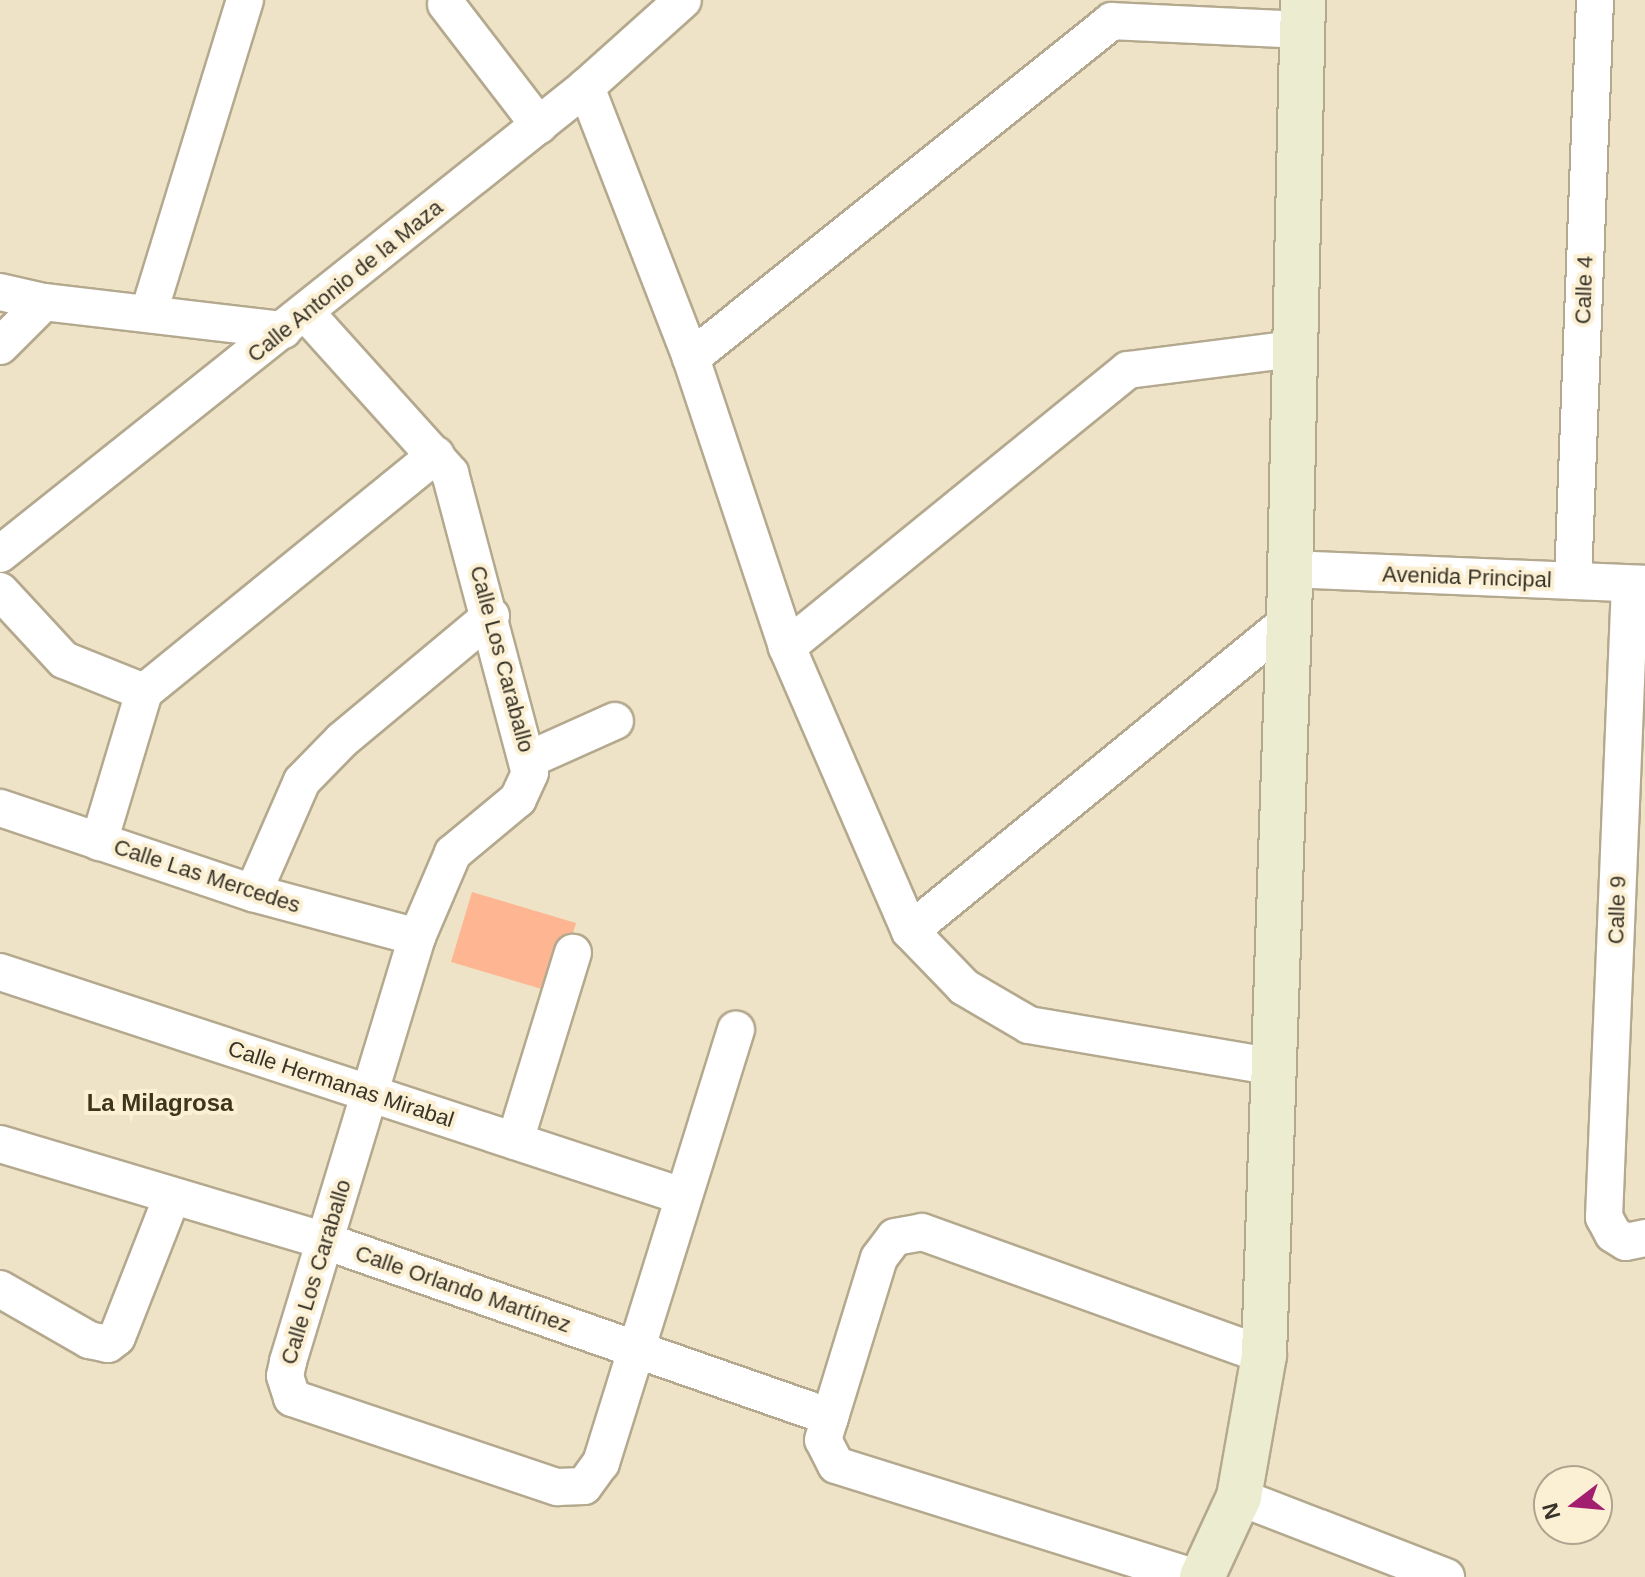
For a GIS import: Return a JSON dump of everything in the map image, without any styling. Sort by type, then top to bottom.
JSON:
[{"type":"street","points":[[149,312],[245,0]]},
{"type":"street","name":"Calle Antonio de la Maza","points":[[0,554],[586,87],[683,0]]},
{"type":"street","name":"Calle 4","points":[[1573,581],[1595,0]]},
{"type":"street","points":[[446,4],[539,125]]},
{"type":"street","points":[[691,358],[1112,21],[1302,15],[1289,621],[1264,1355],[1239,1497],[1202,1577]]},
{"type":"street","points":[[586,87],[691,358],[787,647],[910,931],[964,987],[1029,1025],[1276,1067]]},
{"type":"street","points":[[0,292],[44,302],[294,321]]},
{"type":"street","points":[[0,346],[44,302]]},
{"type":"street","name":"Calle Los Caraballo","points":[[294,321],[436,455],[460,498],[530,759],[526,786],[518,799],[453,853],[417,937],[372,1094],[288,1362],[286,1388],[301,1405],[572,1489],[584,1486],[601,1463],[633,1348]]},
{"type":"street","points":[[787,647],[1128,370],[1295,349]]},
{"type":"street","points":[[99,842],[144,692],[436,455]]},
{"type":"street","name":"Avenida Principal","points":[[1289,569],[1638,584]]},
{"type":"street","name":"Calle 9","points":[[1629,1236],[1604,1217],[1638,584]]},
{"type":"street","points":[[0,591],[64,660],[144,692]]},
{"type":"street","points":[[253,893],[302,781],[342,740],[491,616]]},
{"type":"street","points":[[910,931],[1289,621]]},
{"type":"street","points":[[530,759],[615,721]]},
{"type":"street","name":"Calle Las Mercedes","points":[[0,808],[253,893],[417,937]]},
{"type":"street","points":[[515,1141],[573,953]]},
{"type":"street","name":"Calle Hermanas Mirabal","points":[[0,972],[682,1196]]},
{"type":"street","points":[[633,1348],[736,1030]]},
{"type":"street","name":"Calle Orlando Martínez","points":[[0,1144],[171,1199],[325,1241],[830,1417]]},
{"type":"street","points":[[0,1289],[89,1340],[108,1344],[117,1337],[171,1199]]},
{"type":"street","points":[[1193,1577],[836,1465],[823,1440],[879,1258],[895,1237],[909,1232],[1264,1355]]},
{"type":"street","points":[[1239,1497],[1446,1577]]},
{"type":"shaded area","points":[[472,892],[576,923],[555,993],[451,962]]},
{"type":"district","name":"La Milagrosa","points":[[160,1103]]}]
